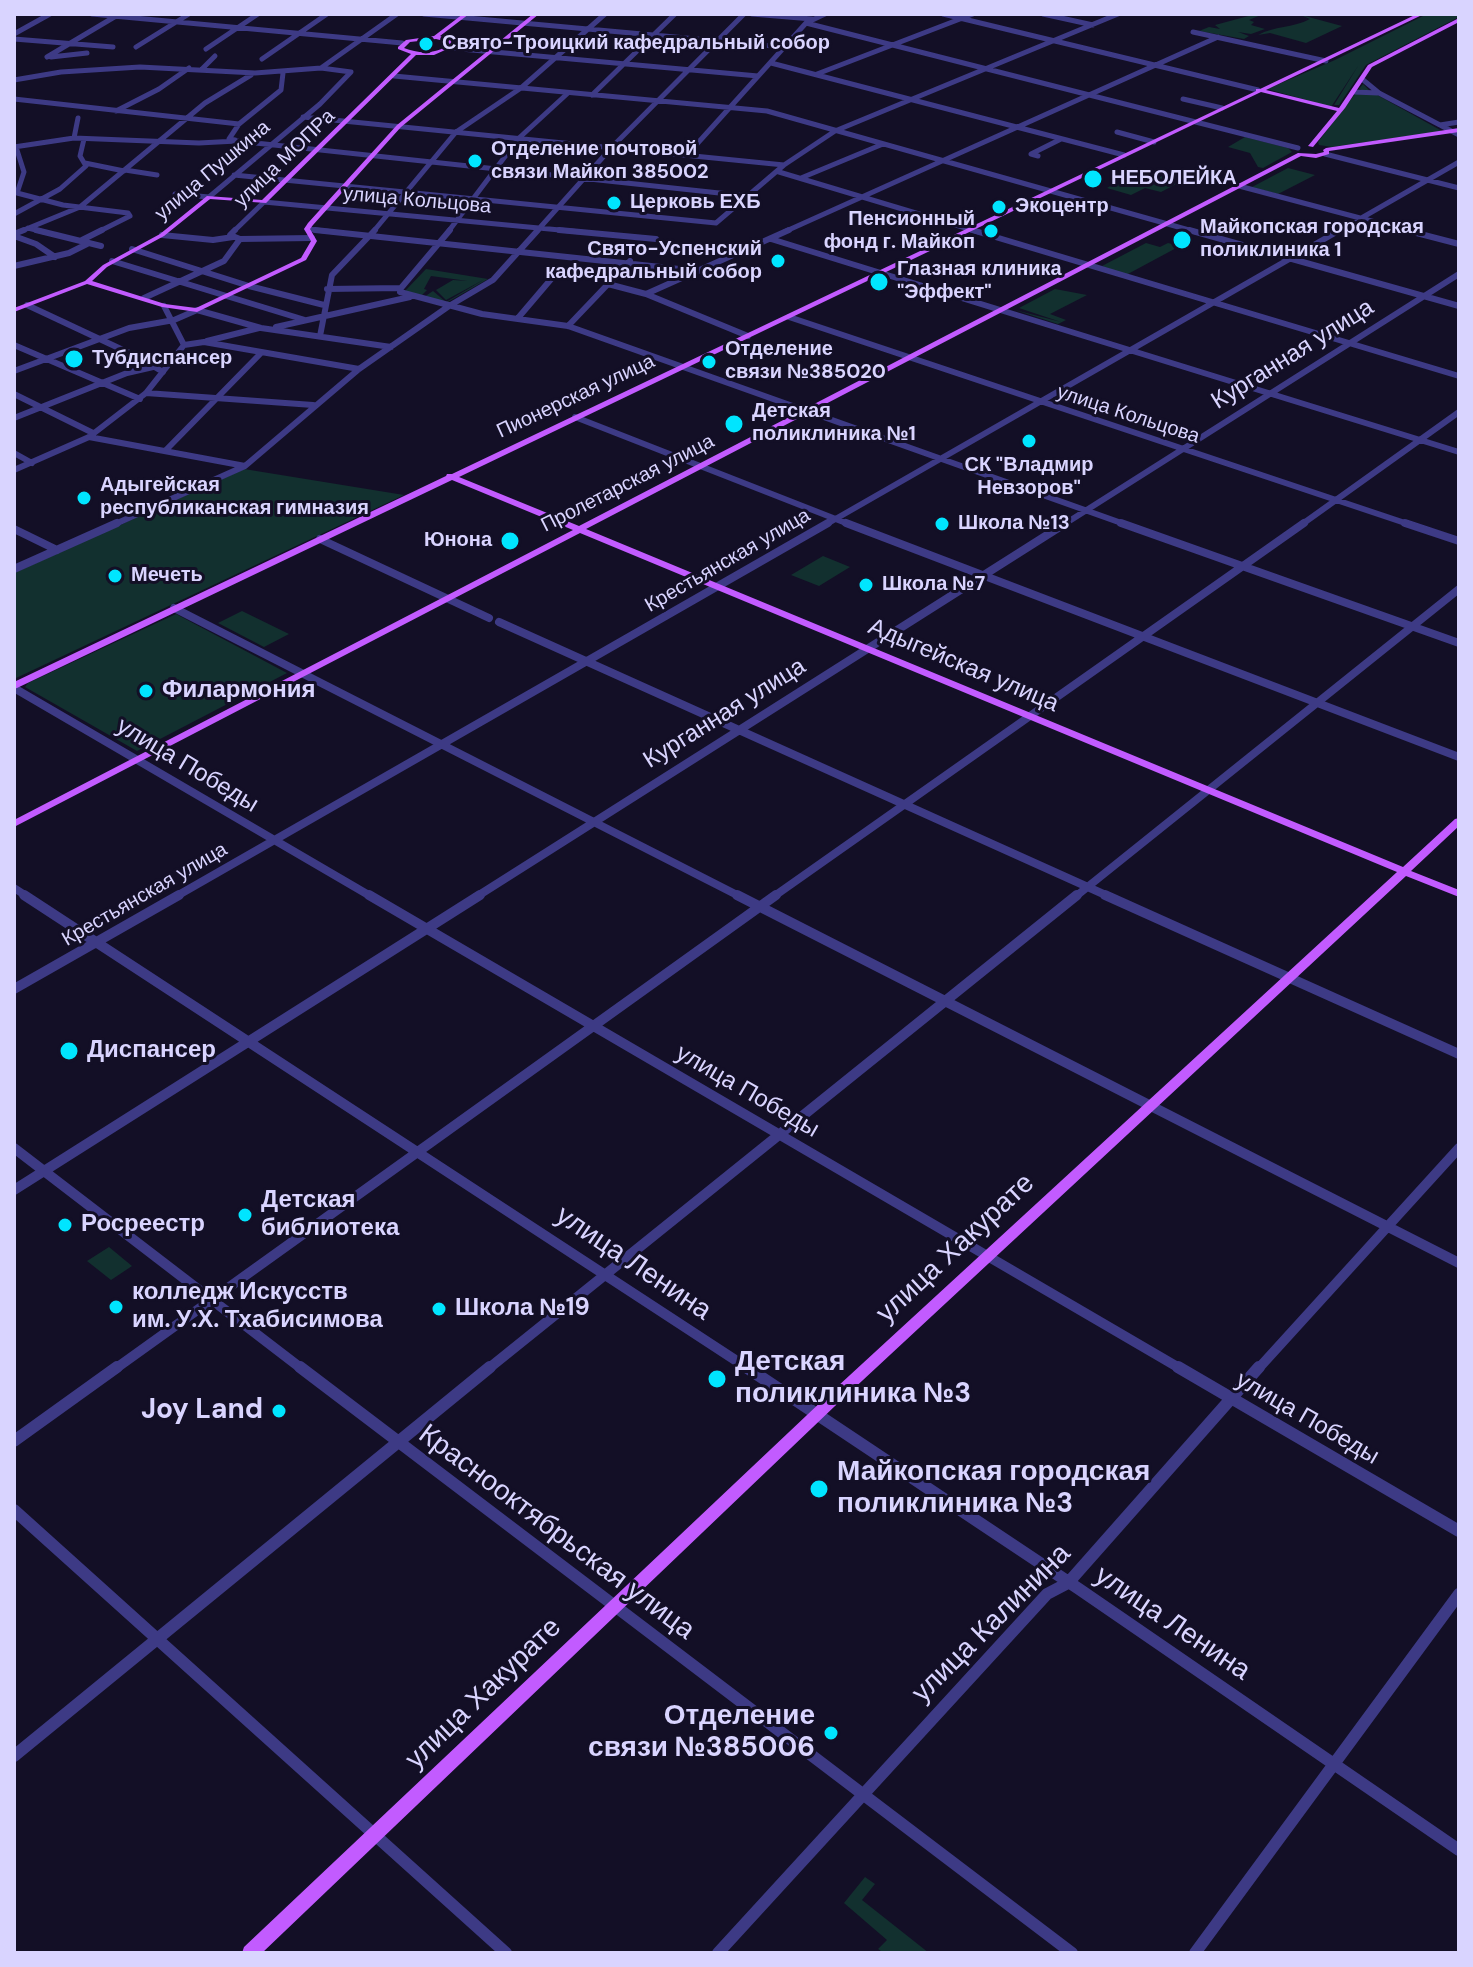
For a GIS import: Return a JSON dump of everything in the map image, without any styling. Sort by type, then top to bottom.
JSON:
[{"type":"main road","points":[[87,282],[164,306],[197,310],[304,259],[314,241],[307,229],[370,156],[399,126],[536,14]]},
{"type":"main road","name":"Пионерская улица","points":[[14,687],[1421,14]]},
{"type":"main road","points":[[436,37],[464,16]]},
{"type":"main road","points":[[1299,151],[1311,146],[1354,92],[1370,66],[1459,20]]},
{"type":"main road","points":[[436,37],[453,43],[450,48],[414,54],[401,49],[402,43],[436,37]]},
{"type":"main road","name":"улица МОПРа","points":[[264,202],[394,76],[392,71],[414,54]]},
{"type":"main road","points":[[1258,90],[1340,110]]},
{"type":"main road","points":[[1299,151],[1325,152],[1457,132]]},
{"type":"main road","points":[[1311,146],[1325,152]]},
{"type":"main road","name":"Пролетарская улица","points":[[14,824],[1239,186],[1299,151]]},
{"type":"main road","name":"улица Кольцова","points":[[209,197],[264,202]]},
{"type":"main road","name":"улица Пушкина","points":[[14,310],[87,282],[112,261],[162,235],[209,197]]},
{"type":"main road","name":"Адыгейская улица","points":[[450,476],[1459,894]]},
{"type":"main road","name":"улица Хакурате","points":[[250,1953],[815,1416],[1459,821]]},
{"type":"street","points":[[14,36],[50,14]]},
{"type":"street","points":[[92,14],[402,43]]},
{"type":"street","points":[[136,47],[189,14]]},
{"type":"street","points":[[206,49],[258,14]]},
{"type":"street","points":[[246,72],[327,14]]},
{"type":"street","points":[[14,80],[61,72],[133,68],[283,73],[321,68],[397,14]]},
{"type":"street","points":[[424,14],[784,47]]},
{"type":"street","points":[[320,336],[332,275],[390,214],[456,132],[521,88],[605,14]]},
{"type":"street","points":[[592,95],[675,14]]},
{"type":"street","points":[[14,569],[245,466],[359,369],[449,306],[493,280],[612,147],[744,14]]},
{"type":"street","points":[[752,14],[818,16]]},
{"type":"street","points":[[943,14],[1258,90]]},
{"type":"street","points":[[817,74],[973,14]]},
{"type":"street","points":[[1043,14],[1093,25]]},
{"type":"street","points":[[234,175],[718,222],[784,165],[835,131],[1118,14]]},
{"type":"street","points":[[87,53],[47,57],[118,15]]},
{"type":"street","points":[[687,155],[806,23],[818,16]]},
{"type":"street","points":[[806,23],[1299,151]]},
{"type":"street","points":[[1193,32],[1326,61]]},
{"type":"street","points":[[14,36],[113,47],[104,50]]},
{"type":"street","points":[[646,294],[1218,37]]},
{"type":"street","points":[[450,48],[758,76]]},
{"type":"street","points":[[133,68],[137,56]]},
{"type":"street","points":[[202,69],[215,56]]},
{"type":"street","points":[[771,63],[1124,155]]},
{"type":"street","points":[[115,112],[159,89],[189,68]]},
{"type":"street","name":"улица Пушкина","points":[[209,197],[351,72],[321,68]]},
{"type":"street","points":[[14,235],[80,207],[228,86],[255,73]]},
{"type":"street","points":[[237,141],[229,139],[239,124],[281,90],[283,73]]},
{"type":"street","points":[[394,76],[767,111],[1459,306]]},
{"type":"street","points":[[1362,79],[1379,93],[1457,132]]},
{"type":"street","points":[[1354,92],[1379,93]]},
{"type":"street","points":[[568,93],[519,138],[475,200],[400,292],[449,306],[568,326],[1459,643]]},
{"type":"street","points":[[14,99],[239,124]]},
{"type":"street","points":[[1183,99],[1222,108]]},
{"type":"street","points":[[303,117],[784,165]]},
{"type":"street","points":[[74,138],[78,118]]},
{"type":"street","points":[[1440,125],[1459,122]]},
{"type":"street","points":[[1126,128],[1117,132],[1154,142]]},
{"type":"street","points":[[14,266],[55,257],[129,220],[128,213],[80,207],[17,193],[24,172],[15,147],[74,138],[237,141],[747,196]]},
{"type":"street","points":[[84,139],[80,156],[85,163],[157,175]]},
{"type":"street","points":[[1038,156],[1031,154],[1062,139]]},
{"type":"street","points":[[800,179],[883,144]]},
{"type":"street","points":[[1325,152],[1459,188]]},
{"type":"street","name":"Крестьянская улица","points":[[14,989],[1459,162]]},
{"type":"street","points":[[14,214],[63,187],[85,163]]},
{"type":"street","points":[[779,172],[1459,376]]},
{"type":"street","points":[[1239,186],[1459,244]]},
{"type":"street","name":"улица Кольцова","points":[[175,194],[209,197]]},
{"type":"street","name":"улица Кольцова","points":[[264,202],[656,239]]},
{"type":"street","name":"улица МОПРа","points":[[144,298],[224,261],[236,238],[230,235],[264,202]]},
{"type":"street","points":[[28,228],[101,246]]},
{"type":"street","points":[[307,229],[630,261],[698,271]]},
{"type":"street","points":[[14,235],[36,244],[55,257]]},
{"type":"street","points":[[162,235],[213,240],[312,238]]},
{"type":"street","points":[[771,239],[1459,452]]},
{"type":"street","points":[[132,249],[249,286],[324,305]]},
{"type":"street","points":[[112,261],[305,320]]},
{"type":"street","points":[[568,326],[630,261]]},
{"type":"street","points":[[518,318],[558,271]]},
{"type":"street","name":"Курганная улица","points":[[14,1190],[1459,274]]},
{"type":"street","points":[[608,284],[646,294],[748,336]]},
{"type":"street","points":[[327,289],[401,288]]},
{"type":"street","points":[[269,329],[410,297]]},
{"type":"street","points":[[27,305],[163,372]]},
{"type":"street","points":[[164,306],[174,320],[184,345]]},
{"type":"street","points":[[14,371],[129,328],[174,320],[197,310],[261,328],[391,347]]},
{"type":"street","name":"улица Кольцова","points":[[789,317],[1459,541]]},
{"type":"street","points":[[14,470],[91,435],[140,399],[184,345],[261,328]]},
{"type":"street","points":[[204,342],[359,369]]},
{"type":"street","points":[[14,345],[140,399]]},
{"type":"street","points":[[166,450],[261,353]]},
{"type":"street","points":[[14,418],[153,367]]},
{"type":"street","points":[[146,393],[313,405]]},
{"type":"street","points":[[14,394],[44,407],[91,435],[245,466]]},
{"type":"street","points":[[14,1441],[761,905],[1145,637],[1459,412]]},
{"type":"street","points":[[575,417],[833,519],[1459,757]]},
{"type":"street","points":[[14,453],[32,463]]},
{"type":"street","points":[[14,529],[57,550]]},
{"type":"street","points":[[320,539],[489,618]]},
{"type":"street","points":[[14,1756],[605,1273],[1459,589]]},
{"type":"street","points":[[174,608],[1459,1263]]},
{"type":"street","points":[[499,622],[1459,1054]]},
{"type":"street","name":"улица Победы","points":[[14,687],[1459,1531]]},
{"type":"street","name":"улица Ленина","points":[[14,888],[605,1273],[1459,1850]]},
{"type":"street","name":"Краснооктябрьская улица","points":[[14,1148],[613,1607],[1072,1953]]},
{"type":"street","name":"улица Калинина","points":[[718,1953],[1047,1594],[1068,1583],[1231,1398],[1459,1148]]},
{"type":"street","points":[[14,1510],[506,1953]]},
{"type":"street","points":[[1195,1953],[1459,1594]]},
{"type":"green space","points":[[1263,14],[1249,20],[1254,22],[1251,25],[1265,29],[1251,34],[1238,32],[1249,36],[1244,39],[1199,31],[1209,27],[1220,29],[1215,25]]},
{"type":"green space","points":[[1427,14],[1459,14],[1459,17],[1366,65],[1339,105],[1334,105],[1358,66],[1331,107],[1267,89],[1335,60]]},
{"type":"green space","points":[[1301,15],[1342,26],[1306,43],[1270,33],[1258,35],[1310,19]]},
{"type":"green space","points":[[1363,84],[1370,91],[1442,131],[1332,147],[1319,145],[1318,142],[1355,94],[1362,90],[1359,89]]},
{"type":"green space","points":[[1245,137],[1288,148],[1292,152],[1263,168],[1258,167],[1250,153],[1228,147]]},
{"type":"green space","points":[[1288,168],[1315,175],[1278,194],[1252,187]]},
{"type":"green space","points":[[1169,169],[1198,173],[1161,192],[1145,188],[1131,195],[1107,188],[1129,175],[1152,181],[1172,171]]},
{"type":"green space","points":[[1146,243],[1160,247],[1168,243],[1180,246],[1126,275],[1102,266]]},
{"type":"green space","points":[[426,269],[488,279],[446,303],[424,297],[433,291],[446,302],[485,279],[446,300],[436,290],[453,280],[468,281],[431,276],[424,289],[427,290],[421,296],[405,291]]},
{"type":"green space","points":[[1055,289],[1087,295],[1050,314],[1066,320],[1058,324],[1015,310],[1061,322],[1019,308]]},
{"type":"green space","points":[[244,469],[404,495],[14,679],[14,573]]},
{"type":"green space","points":[[823,556],[850,567],[819,586],[791,575]]},
{"type":"green space","points":[[242,611],[289,634],[264,647],[218,623]]},
{"type":"green space","points":[[176,614],[287,673],[137,751],[25,687],[28,683]]},
{"type":"green space","points":[[109,1247],[132,1266],[111,1280],[87,1261]]},
{"type":"green space","points":[[865,1877],[875,1884],[862,1900],[929,1953],[884,1953],[878,1949],[887,1940],[844,1903]]},
{"type":"place","name":"Свято-Троицкий кафедральный собор","points":[[426,44]]},
{"type":"place","name":"Отделение почтовой связи Майкоп 385002","points":[[475,161]]},
{"type":"place","name":"НЕБОЛЕЙКА","points":[[1093,179]]},
{"type":"place","name":"Церковь ЕХБ","points":[[614,203]]},
{"type":"place","name":"Экоцентр","points":[[999,207]]},
{"type":"place","name":"Пенсионный фонд г. Майкоп","points":[[991,231]]},
{"type":"place","name":"Майкопская городская поликлиника 1","points":[[1182,240]]},
{"type":"place","name":"Свято-Успенский кафедральный собор","points":[[778,261]]},
{"type":"place","name":"Глазная клиника \"Эффект\"","points":[[879,282]]},
{"type":"place","name":"Тубдиспансер","points":[[74,359]]},
{"type":"place","name":"Отделение связи №385020","points":[[709,362]]},
{"type":"place","name":"Детская поликлиника №1","points":[[734,424]]},
{"type":"place","name":"СК \"Владмир Невзоров\"","points":[[1029,441]]},
{"type":"place","name":"Адыгейская республиканская гимназия","points":[[84,498]]},
{"type":"place","name":"Школа №13","points":[[942,524]]},
{"type":"place","name":"Юнона","points":[[510,541]]},
{"type":"place","name":"Мечеть","points":[[115,576]]},
{"type":"place","name":"Школа №7","points":[[866,585]]},
{"type":"place","name":"Филармония","points":[[146,691]]},
{"type":"place","name":"Диспансер","points":[[69,1051]]},
{"type":"place","name":"Детская библиотека","points":[[245,1215]]},
{"type":"place","name":"Росреестр","points":[[65,1225]]},
{"type":"place","name":"колледж Искусств им. У.Х. Тхабисимова","points":[[116,1307]]},
{"type":"place","name":"Школа №19","points":[[439,1309]]},
{"type":"place","name":"Детская поликлиника №3","points":[[717,1379]]},
{"type":"place","name":"Joy Land","points":[[279,1411]]},
{"type":"place","name":"Майкопская городская поликлиника №3","points":[[819,1489]]},
{"type":"place","name":"Отделение связи №385006","points":[[831,1733]]}]
